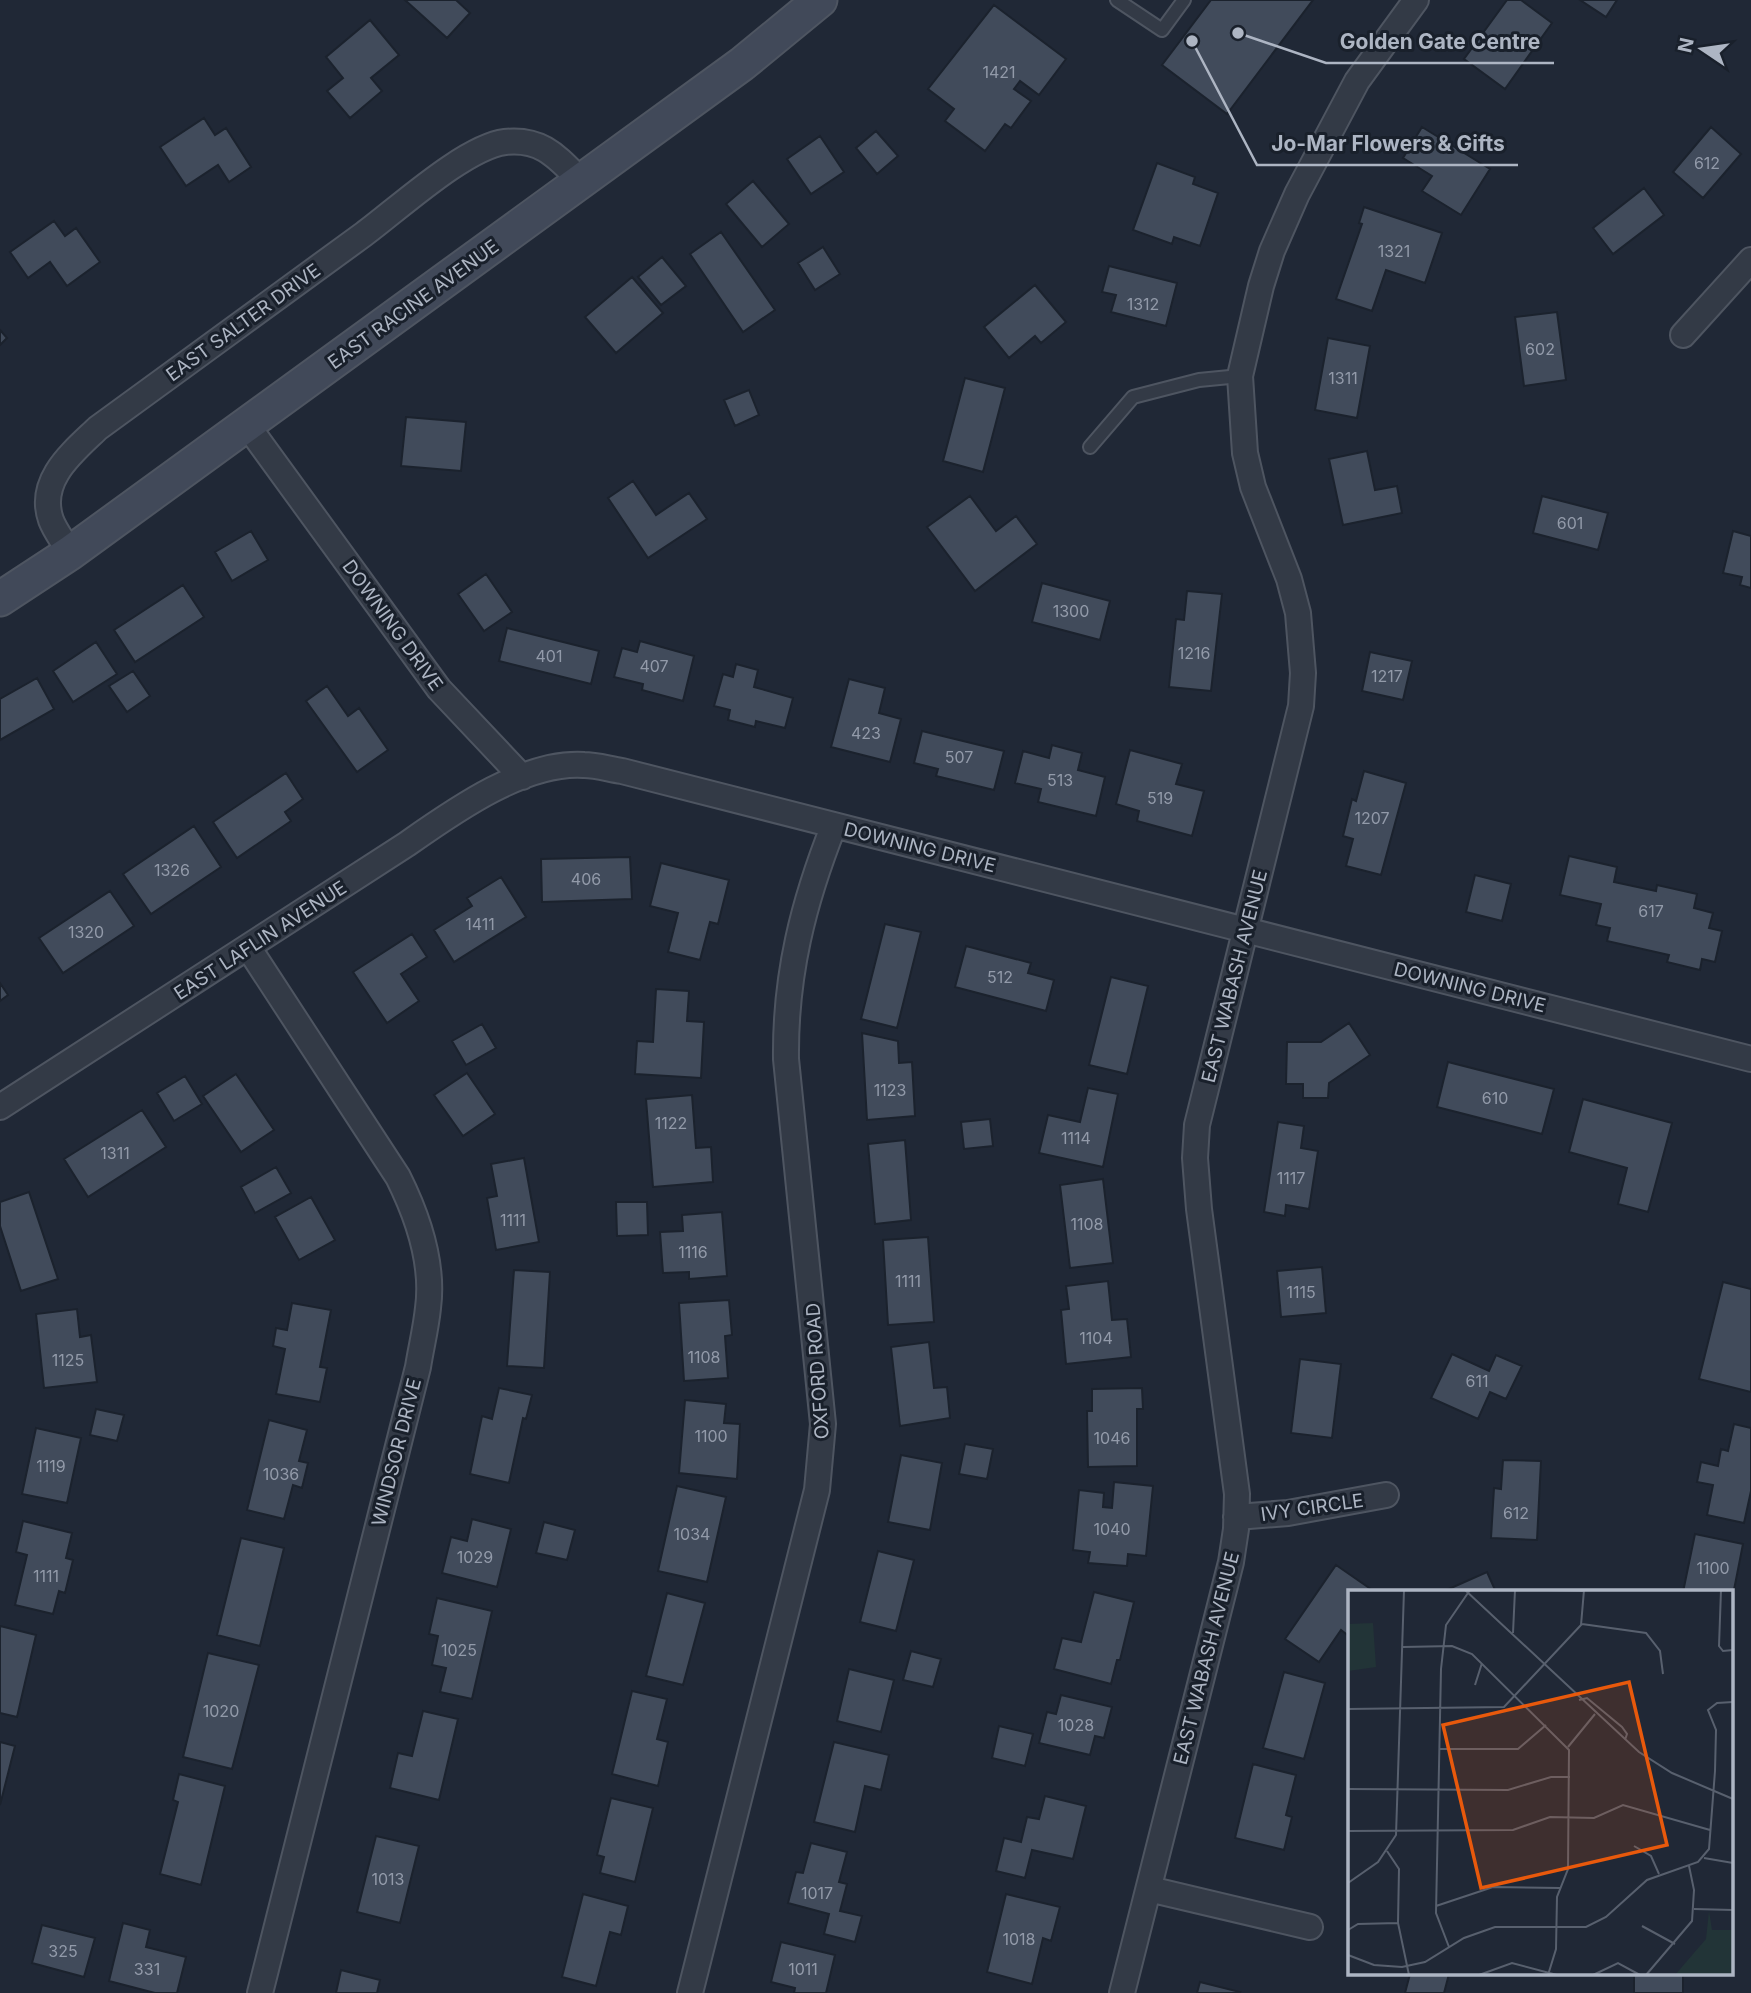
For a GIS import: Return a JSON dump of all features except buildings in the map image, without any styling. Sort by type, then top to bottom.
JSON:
[{"type":"main road","name":"EAST RACINE AVENUE","points":[[0,599],[70,553],[742,64],[811,3]]},
{"type":"street","name":"EAST WABASH AVENUE","points":[[1122,1993],[1231,1562],[1237,1494],[1199,1209],[1195,1158],[1197,1125],[1301,706],[1303,673],[1298,613],[1289,579],[1253,487],[1245,453],[1240,376],[1261,286],[1272,251],[1297,194],[1357,81],[1416,0]]},
{"type":"street","name":"EAST SALTER DRIVE","points":[[70,553],[51,522],[48,509],[48,493],[64,461],[98,428],[442,174],[483,149],[513,142],[536,144],[562,162],[581,181]]},
{"type":"street","points":[[1683,335],[1751,260]]},
{"type":"street","name":"DOWNING DRIVE","points":[[247,425],[439,689],[522,777],[557,767],[583,764],[622,771],[1751,1059]]},
{"type":"street","name":"EAST LAFLIN AVENUE","points":[[0,1107],[451,814],[489,791],[522,777]]},
{"type":"street","name":"OXFORD ROAD","points":[[690,1993],[817,1490],[822,1454],[822,1411],[786,1059],[786,1016],[795,946],[813,879],[834,825]]},
{"type":"street","name":"WINDSOR DRIVE","points":[[248,947],[398,1177],[413,1206],[425,1253],[429,1293],[418,1367],[260,1993]]},
{"type":"street","name":"IVY CIRCLE","points":[[1236,1517],[1288,1513],[1387,1495]]},
{"type":"street","points":[[1149,1889],[1310,1927]]},
{"type":"lane","points":[[1117,0],[1162,30],[1185,0]]},
{"type":"lane","points":[[1090,447],[1133,397],[1199,380],[1240,376]]},
{"type":"place","name":"Golden Gate Centre","points":[[1238,33]]},
{"type":"place","name":"Jo-Mar Flowers & Gifts","points":[[1192,41]]}]
